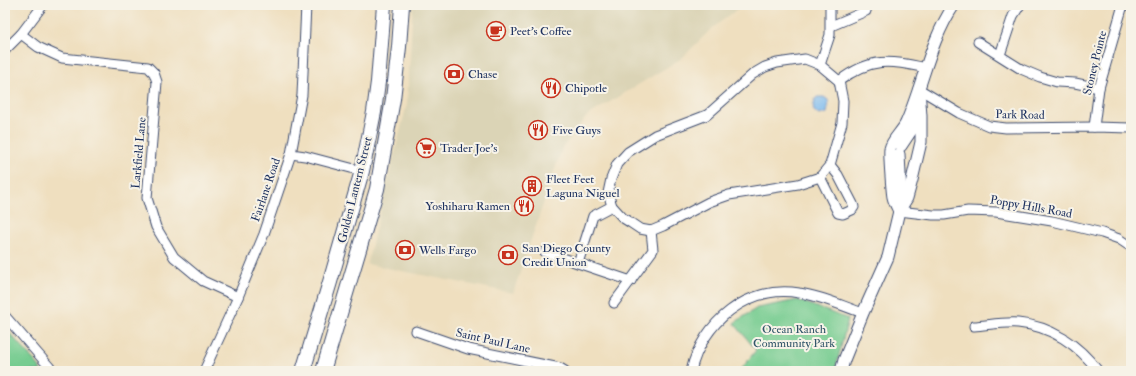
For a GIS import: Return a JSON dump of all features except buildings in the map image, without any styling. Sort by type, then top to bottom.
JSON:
[{"type":"main road","name":"Golden Lantern Street","points":[[303,371],[362,171],[374,112],[378,82],[384,5]]},
{"type":"main road","name":"Golden Lantern Street","points":[[323,371],[377,189],[393,99],[402,5]]},
{"type":"street","points":[[5,50],[21,34],[43,5]]},
{"type":"street","name":"Fairlane Road","points":[[204,371],[238,297],[264,234],[291,154],[302,95],[306,5]]},
{"type":"street","points":[[820,65],[829,43],[831,26],[830,5]]},
{"type":"street","points":[[831,26],[866,11],[867,5]]},
{"type":"street","points":[[917,162],[898,155],[890,150],[891,146],[905,125],[934,45],[947,15],[954,5]]},
{"type":"street","points":[[1000,55],[1013,16],[1020,5]]},
{"type":"street","name":"Stoney Pointe","points":[[1094,127],[1100,88],[1123,5]]},
{"type":"street","name":"Larkfield Lane","points":[[21,34],[38,47],[62,58],[148,67],[154,73],[157,82],[147,198],[156,227],[174,257],[203,280],[238,297]]},
{"type":"street","points":[[978,42],[1021,69],[1040,77],[1057,82],[1075,83],[1100,88]]},
{"type":"street","points":[[805,59],[820,65],[839,81],[843,101],[842,123],[830,165],[820,177],[798,184],[729,195],[708,202],[651,231],[640,229],[623,218],[612,206],[608,193],[611,179],[617,164],[628,152],[655,135],[707,115],[753,74],[765,67],[777,63],[805,59]]},
{"type":"street","points":[[839,81],[852,72],[871,64],[884,62],[901,63],[926,68]]},
{"type":"street","points":[[841,371],[863,313],[888,257],[899,211],[907,198],[917,162],[921,142],[919,89]]},
{"type":"street","name":"Park Road","points":[[919,89],[959,113],[989,126],[1006,128],[1131,128]]},
{"type":"street","points":[[899,211],[893,197],[898,155],[913,128],[913,106]]},
{"type":"street","points":[[291,154],[305,156],[362,171]]},
{"type":"street","points":[[820,177],[838,213],[844,214],[852,210],[854,207],[853,204],[838,175],[830,165]]},
{"type":"street","points":[[578,263],[593,216],[612,206]]},
{"type":"street","name":"Poppy Hills Road","points":[[899,211],[933,216],[944,216],[968,211],[1003,213],[1052,221],[1102,233],[1114,237],[1131,247]]},
{"type":"street","points":[[614,303],[653,250],[651,231]]},
{"type":"street","points":[[545,252],[631,281]]},
{"type":"street","points":[[690,371],[697,350],[705,336],[728,311],[751,298],[772,293],[798,292],[816,296],[863,313]]},
{"type":"street","points":[[5,316],[53,371]]},
{"type":"street","points":[[974,326],[1017,323],[1034,326],[1049,331],[1066,339],[1080,351],[1098,371]]},
{"type":"street","name":"Saint Paul Lane","points":[[416,331],[468,350],[560,368],[565,371]]},
{"type":"shaded area","points":[[413,5],[743,5],[711,29],[682,58],[587,116],[562,148],[513,293],[367,264],[407,104]]},
{"type":"green space","name":"Ocean Ranch Community Park","points":[[798,300],[848,319],[835,371],[740,371],[756,350],[734,323],[757,308]]},
{"type":"green space","points":[[5,328],[39,366],[41,371],[5,371]]},
{"type":"water","points":[[817,97],[824,97],[828,100],[827,113],[819,115],[813,110],[815,99]]},
{"type":"place","name":"Peet's Coffee","points":[[496,31]]},
{"type":"place","name":"Chase","points":[[454,74]]},
{"type":"place","name":"Chipotle","points":[[551,88]]},
{"type":"place","name":"Five Guys","points":[[538,130]]},
{"type":"place","name":"Trader Joe's","points":[[426,148]]},
{"type":"place","name":"Fleet Feet Laguna Niguel","points":[[532,186]]},
{"type":"place","name":"Yoshiharu Ramen","points":[[524,206]]},
{"type":"place","name":"Wells Fargo","points":[[405,250]]},
{"type":"place","name":"San Diego County Credit Union","points":[[508,255]]}]
